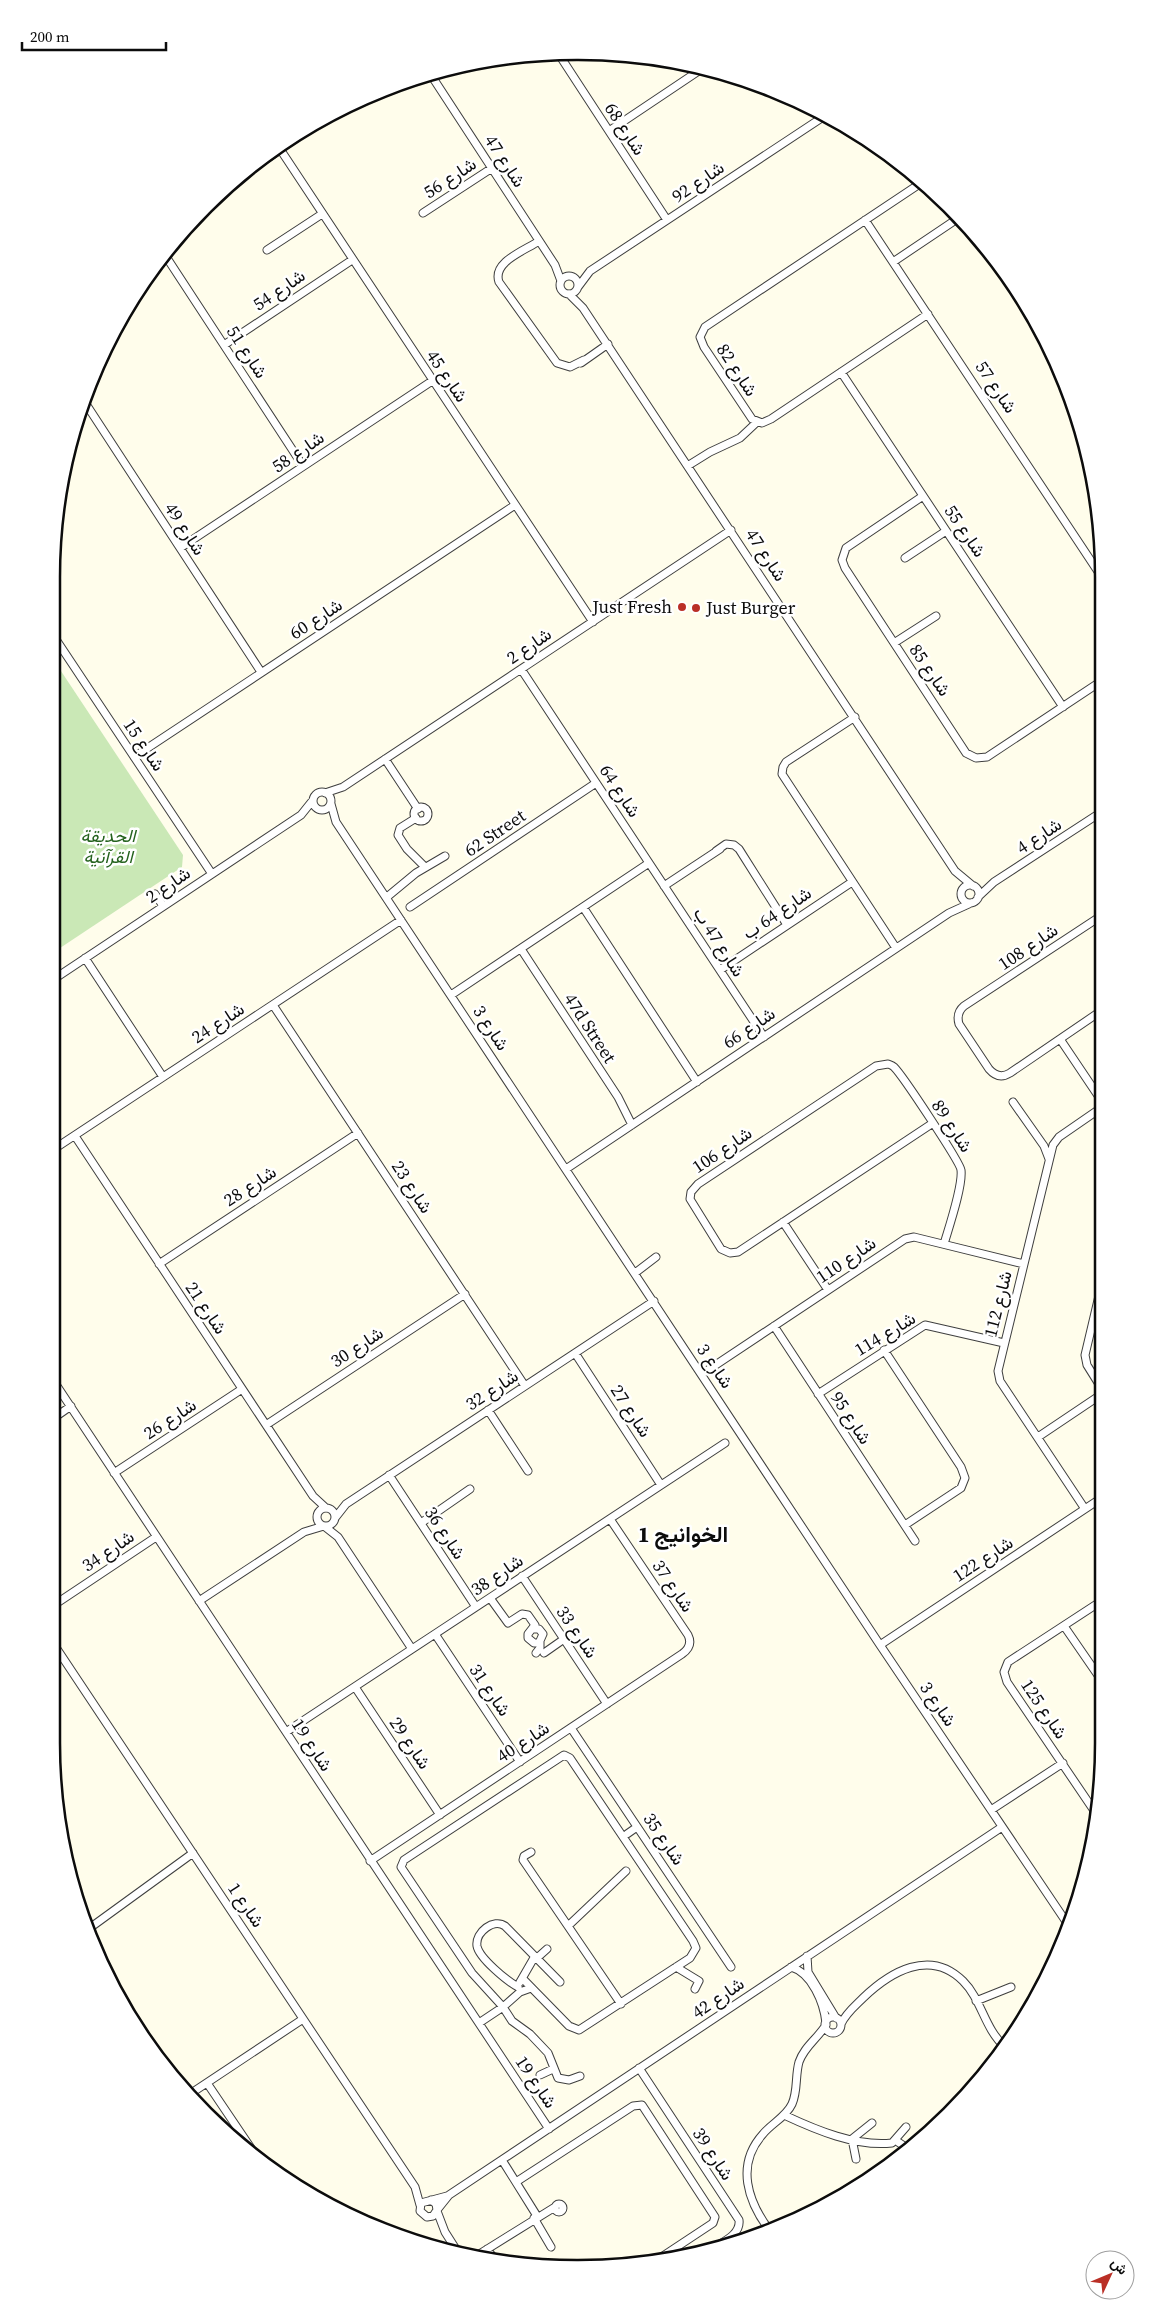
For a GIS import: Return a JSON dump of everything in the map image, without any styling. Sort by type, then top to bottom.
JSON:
[{"type":"street","name":"شارع 68","points":[[563,60],[667,220]]},
{"type":"street","points":[[609,131],[694,74]]},
{"type":"street","name":"شارع 47","points":[[435,81],[539,241],[554,265],[561,281]]},
{"type":"street","name":"شارع 92","points":[[571,276],[590,271],[819,120]]},
{"type":"street","name":"شارع 45","points":[[282,153],[592,622]]},
{"type":"street","name":"شارع 56","points":[[423,213],[492,168]]},
{"type":"street","name":"شارع 82","points":[[917,186],[705,326],[702,331],[701,342],[752,419],[762,423],[771,419],[928,314]]},
{"type":"street","points":[[267,250],[322,214]]},
{"type":"street","name":"شارع 57","points":[[866,220],[1095,564]]},
{"type":"street","points":[[893,262],[953,222]]},
{"type":"street","points":[[539,241],[506,264],[502,272],[501,281],[507,292],[555,361],[562,366],[573,366],[608,344]]},
{"type":"street","name":"شارع 51","points":[[168,260],[303,466]]},
{"type":"street","name":"شارع 54","points":[[224,344],[352,260]]},
{"type":"street","name":"شارع 47","points":[[554,265],[571,276]]},
{"type":"street","name":"شارع 92","points":[[577,288],[590,271]]},
{"type":"street","points":[[571,276],[577,281],[577,288],[569,294],[561,290],[561,281],[565,277],[571,276]]},
{"type":"street","name":"شارع 47","points":[[577,288],[583,308]]},
{"type":"street","name":"شارع 47","points":[[569,294],[583,308],[608,344],[855,717],[955,871],[962,893]]},
{"type":"street","name":"شارع 55","points":[[841,372],[1063,707]]},
{"type":"street","name":"شارع 58","points":[[180,548],[432,381]]},
{"type":"street","name":"شارع 49","points":[[88,408],[262,672]]},
{"type":"street","points":[[688,465],[740,438],[757,422]]},
{"type":"street","name":"شارع 85","points":[[924,496],[846,548],[842,555],[843,564],[963,748],[976,758],[987,757],[1095,685]]},
{"type":"street","name":"شارع 60","points":[[134,757],[515,506]]},
{"type":"street","name":"شارع 2","points":[[325,793],[343,787],[731,530]]},
{"type":"street","points":[[905,558],[946,531]]},
{"type":"street","points":[[894,643],[936,616]]},
{"type":"street","name":"شارع 15","points":[[60,646],[212,874]]},
{"type":"street","name":"شارع 64","points":[[521,669],[649,863]]},
{"type":"street","points":[[855,717],[784,764],[782,770],[896,948]]},
{"type":"street","points":[[385,759],[418,809]]},
{"type":"street","name":"62 Street","points":[[410,907],[596,783]]},
{"type":"street","name":"شارع 2","points":[[332,802],[343,787]]},
{"type":"street","points":[[325,793],[332,802],[327,809],[320,810],[314,805],[313,800],[317,794],[325,793]]},
{"type":"street","name":"شارع 2","points":[[60,975],[301,815],[313,800]]},
{"type":"street","name":"شارع 3","points":[[332,802],[336,822]]},
{"type":"street","points":[[423,806],[429,815],[421,821],[416,818],[413,813],[423,806]]},
{"type":"street","name":"شارع 2","points":[[301,815],[320,810]]},
{"type":"street","name":"شارع 3","points":[[320,810],[336,822],[402,920],[880,1645],[1064,1919]]},
{"type":"street","name":"شارع 4","points":[[978,897],[994,882],[1095,816]]},
{"type":"street","points":[[416,818],[400,828],[398,836],[424,867]]},
{"type":"street","points":[[664,886],[722,846],[730,844],[740,850],[787,925]]},
{"type":"street","points":[[387,898],[424,867],[445,856]]},
{"type":"street","points":[[451,995],[649,863]]},
{"type":"street","name":"شارع 47 ب","points":[[649,863],[764,1037]]},
{"type":"street","name":"شارع 47","points":[[955,871],[973,886]]},
{"type":"street","name":"شارع 64 ب","points":[[720,970],[852,882]]},
{"type":"street","name":"شارع 4","points":[[973,886],[994,882]]},
{"type":"street","points":[[973,886],[978,890],[978,897],[971,903],[964,900],[962,893],[966,887],[973,886]]},
{"type":"street","name":"شارع 66","points":[[949,913],[962,893]]},
{"type":"street","points":[[155,894],[164,906]]},
{"type":"street","name":"شارع 66","points":[[566,1169],[949,913],[971,903]]},
{"type":"street","points":[[583,907],[697,1082]]},
{"type":"street","name":"شارع 24","points":[[60,1145],[402,920]]},
{"type":"street","name":"شارع 108","points":[[1095,920],[964,1006],[959,1011],[958,1022],[992,1073],[998,1076],[1007,1075],[1095,1016]]},
{"type":"street","name":"47d Street","points":[[521,949],[618,1098],[632,1125]]},
{"type":"street","points":[[85,958],[163,1077]]},
{"type":"street","name":"شارع 23","points":[[273,1005],[525,1386]]},
{"type":"street","points":[[1060,1038],[1095,1091]]},
{"type":"street","name":"شارع 89","points":[[888,1064],[895,1068],[959,1163],[961,1171],[944,1244]]},
{"type":"street","name":"شارع 106","points":[[888,1064],[876,1066],[695,1186],[691,1192],[691,1203],[721,1248],[725,1251],[738,1252],[932,1123]]},
{"type":"street","points":[[1013,1102],[1040,1140],[1049,1158]]},
{"type":"street","points":[[1040,1140],[1049,1141],[1057,1139],[1095,1112]]},
{"type":"street","name":"شارع 28","points":[[159,1264],[358,1133]]},
{"type":"street","name":"شارع 21","points":[[75,1136],[313,1496],[327,1508]]},
{"type":"street","name":"شارع 112","points":[[1057,1139],[1049,1158],[998,1366],[998,1376],[1085,1509]]},
{"type":"street","points":[[783,1222],[828,1290]]},
{"type":"street","name":"شارع 110","points":[[702,1374],[905,1239],[914,1237],[1024,1264]]},
{"type":"street","points":[[635,1273],[656,1257]]},
{"type":"street","name":"شارع 30","points":[[266,1425],[465,1294]]},
{"type":"street","name":"شارع 32","points":[[334,1519],[346,1504],[654,1301]]},
{"type":"street","points":[[1095,1313],[1085,1355],[1087,1365],[1095,1378]]},
{"type":"street","name":"شارع 114","points":[[818,1394],[925,1325],[1004,1343]]},
{"type":"street","name":"شارع 95","points":[[774,1326],[915,1541]]},
{"type":"street","points":[[884,1350],[961,1467],[965,1478],[961,1488],[904,1525]]},
{"type":"street","name":"شارع 27","points":[[576,1353],[661,1485]]},
{"type":"street","name":"شارع 26","points":[[114,1473],[242,1389]]},
{"type":"street","name":"شارع 19","points":[[60,1390],[549,2129]]},
{"type":"street","points":[[1038,1437],[1095,1399]]},
{"type":"street","points":[[60,1414],[71,1406]]},
{"type":"street","points":[[488,1410],[528,1470]]},
{"type":"street","name":"شارع 38","points":[[286,1732],[724,1443]]},
{"type":"street","name":"شارع 36","points":[[389,1475],[476,1607]]},
{"type":"street","points":[[421,1523],[470,1489]]},
{"type":"street","name":"شارع 21","points":[[313,1496],[317,1515]]},
{"type":"street","name":"شارع 122","points":[[880,1645],[1095,1502]]},
{"type":"street","name":"شارع 32","points":[[327,1508],[346,1504]]},
{"type":"street","points":[[304,1532],[320,1510],[327,1508],[334,1513],[338,1537]]},
{"type":"street","points":[[317,1515],[318,1522],[338,1537],[412,1649]]},
{"type":"street","name":"شارع 37","points":[[610,1518],[688,1635],[690,1646]]},
{"type":"street","points":[[199,1601],[304,1532],[332,1524],[334,1519]]},
{"type":"street","name":"شارع 34","points":[[60,1601],[156,1537]]},
{"type":"street","name":"شارع 33","points":[[522,1576],[607,1704]]},
{"type":"street","points":[[490,1598],[508,1623],[526,1614],[533,1622],[534,1629]]},
{"type":"street","name":"شارع 125","points":[[1091,1806],[1008,1682],[1004,1672],[1008,1662],[1095,1605]]},
{"type":"street","points":[[534,1629],[542,1631],[554,1624]]},
{"type":"street","points":[[1064,1626],[1095,1671]]},
{"type":"street","points":[[534,1629],[528,1634],[528,1638],[534,1643],[540,1642]]},
{"type":"street","points":[[542,1631],[540,1653],[564,1639]]},
{"type":"street","name":"شارع 31","points":[[435,1634],[520,1762]]},
{"type":"street","name":"شارع 40","points":[[370,1861],[682,1654],[690,1646]]},
{"type":"street","name":"شارع 1","points":[[60,1654],[415,2188],[420,2205]]},
{"type":"street","name":"شارع 29","points":[[355,1687],[440,1815]]},
{"type":"street","name":"شارع 35","points":[[571,1728],[731,1967]]},
{"type":"street","points":[[523,1979],[569,2026],[575,2030],[582,2029],[693,1955],[695,1945],[625,1835],[570,1758],[564,1755],[402,1862],[403,1872],[472,1973],[512,2021],[530,2034],[548,2054],[553,2068],[562,2080],[574,2079],[580,2076]]},
{"type":"street","points":[[991,1810],[1063,1763]]},
{"type":"street","points":[[625,1835],[637,1827]]},
{"type":"street","name":"شارع 42","points":[[430,2200],[449,2195],[1002,1827]]},
{"type":"street","points":[[531,1852],[524,1856],[523,1860],[620,2004]]},
{"type":"street","points":[[93,1926],[193,1853]]},
{"type":"street","points":[[568,1926],[626,1871]]},
{"type":"street","points":[[531,1988],[518,1990],[480,1954],[477,1943],[479,1936],[491,1924],[502,1924],[560,1982]]},
{"type":"street","points":[[479,2022],[503,2008],[518,1990],[536,1957],[547,1949]]},
{"type":"street","points":[[792,1967],[804,1974],[819,1996],[827,2026],[834,2033],[839,2031],[838,2020],[808,1972],[807,1956]]},
{"type":"street","points":[[766,2225],[750,2199],[747,2187],[747,2166],[758,2140],[784,2115],[794,2098],[798,2069],[803,2053],[827,2026],[831,2018],[838,2020],[846,2015],[883,1980],[898,1971],[926,1964],[946,1969],[964,1981],[993,2034],[1000,2041]]},
{"type":"street","points":[[676,1967],[699,1981],[695,1990]]},
{"type":"street","points":[[976,2001],[1011,1987]]},
{"type":"street","points":[[195,2091],[303,2019]]},
{"type":"street","points":[[540,2075],[553,2068]]},
{"type":"street","name":"شارع 39","points":[[639,2068],[739,2220],[740,2227],[730,2237]]},
{"type":"street","points":[[207,2083],[245,2139]]},
{"type":"street","points":[[516,2182],[633,2106],[642,2105],[715,2217],[711,2224],[670,2252]]},
{"type":"street","points":[[784,2115],[817,2130],[875,2143],[891,2143],[906,2127]]},
{"type":"street","points":[[852,2139],[872,2123]]},
{"type":"street","points":[[852,2139],[856,2159]]},
{"type":"street","points":[[895,2140],[903,2145]]},
{"type":"street","points":[[502,2160],[551,2246]]},
{"type":"street","name":"شارع 1","points":[[415,2188],[430,2200]]},
{"type":"street","name":"شارع 42","points":[[437,2211],[449,2195]]},
{"type":"street","points":[[445,2232],[429,2218],[421,2214],[420,2205],[423,2201],[430,2200],[436,2204],[445,2232],[453,2244]]},
{"type":"street","points":[[483,2251],[555,2206]]},
{"type":"street","points":[[429,2218],[437,2211]]},
{"type":"street","points":[[487,2248],[490,2252]]},
{"type":"green space","name":"الحديقة القرآنية","points":[[60,670],[183,855],[182,867],[60,948]]},
{"type":"place","name":"Just Fresh","points":[[682,607]]},
{"type":"place","name":"Just Burger","points":[[696,608]]},
{"type":"district","name":"الخوانيج 1","points":[[683,1534]]}]
